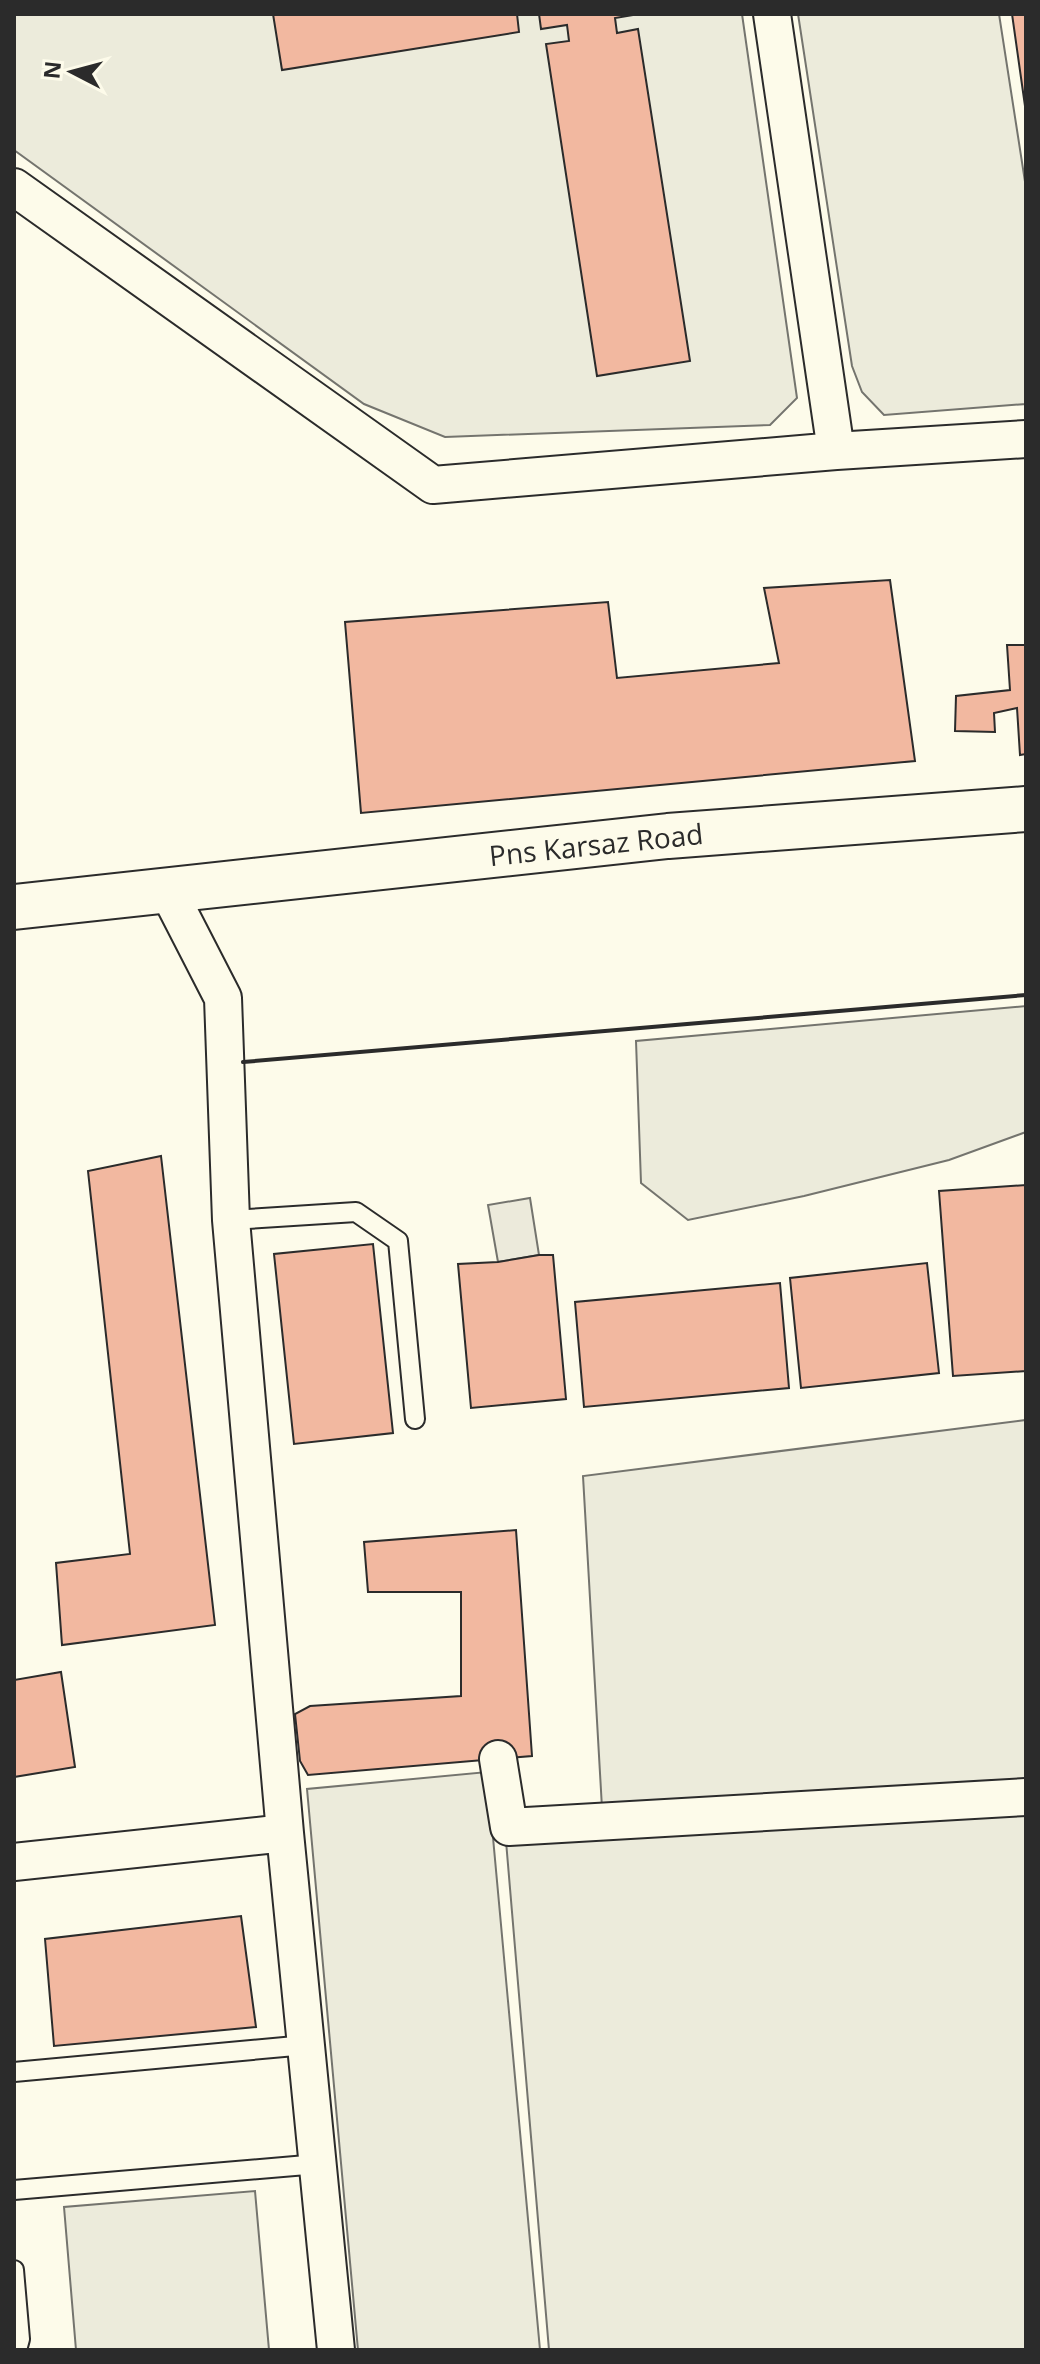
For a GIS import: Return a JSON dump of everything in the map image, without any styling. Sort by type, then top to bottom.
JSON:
[{"type":"street","points":[[772,14],[836,451]]},
{"type":"street","points":[[14,187],[433,485],[836,451],[1026,439]]},
{"type":"street","name":"Pns Karsaz Road","points":[[14,907],[668,836],[1026,809]]},
{"type":"street","points":[[167,889],[223,998],[231,1220],[285,1833],[336,2350]]},
{"type":"street","points":[[498,1759],[509,1827],[1026,1797]]},
{"type":"street","points":[[14,1862],[285,1833]]},
{"type":"lane","points":[[231,1220],[356,1212],[398,1241],[415,1419]]},
{"type":"lane","points":[[14,2072],[306,2045]]},
{"type":"lane","points":[[14,2190],[318,2164]]},
{"type":"lane","points":[[14,2270],[20,2339],[17,2350]]},
{"type":"shaded area","points":[[14,14],[742,14],[797,398],[770,425],[445,437],[364,404],[14,150]]},
{"type":"shaded area","points":[[798,14],[999,14],[1026,188],[1026,404],[884,415],[862,392],[852,366]]},
{"type":"shaded area","points":[[1026,1006],[1026,1132],[949,1160],[804,1196],[688,1220],[641,1183],[636,1041]]},
{"type":"shaded area","points":[[530,1198],[539,1255],[498,1262],[488,1205]]},
{"type":"shaded area","points":[[1026,1420],[1026,1782],[602,1808],[583,1476]]},
{"type":"shaded area","points":[[487,1772],[540,2350],[358,2350],[307,1789]]},
{"type":"shaded area","points":[[1026,1807],[1026,2350],[549,2350],[506,1841]]},
{"type":"shaded area","points":[[255,2191],[269,2350],[76,2350],[64,2207]]},
{"type":"building","points":[[273,14],[517,14],[519,32],[282,70]]},
{"type":"building","points":[[539,14],[639,14],[615,18],[617,33],[638,29],[690,361],[597,376],[546,44],[569,41],[567,25],[541,29]]},
{"type":"building","points":[[1012,14],[1026,14],[1026,113]]},
{"type":"building","points":[[890,580],[915,761],[361,813],[345,622],[608,602],[617,678],[779,663],[764,588]]},
{"type":"building","points":[[1007,645],[1026,645],[1026,754],[1020,755],[1017,708],[994,713],[995,732],[955,731],[956,696],[1010,690]]},
{"type":"building","points":[[161,1156],[215,1625],[62,1645],[56,1563],[130,1554],[88,1171]]},
{"type":"building","points":[[1026,1185],[1026,1371],[953,1376],[939,1191]]},
{"type":"building","points":[[373,1244],[393,1433],[294,1444],[274,1254]]},
{"type":"building","points":[[553,1255],[566,1399],[471,1408],[458,1264],[498,1262]]},
{"type":"building","points":[[927,1263],[939,1373],[801,1388],[790,1278]]},
{"type":"building","points":[[780,1283],[789,1388],[584,1407],[575,1302]]},
{"type":"building","points":[[516,1530],[532,1756],[308,1775],[300,1761],[295,1714],[310,1706],[461,1696],[461,1592],[368,1592],[364,1542]]},
{"type":"building","points":[[61,1672],[75,1767],[14,1777],[14,1680]]},
{"type":"building","points":[[241,1916],[256,2027],[54,2046],[45,1939]]},
{"type":"wall","points":[[243,1062],[1026,995]]}]
